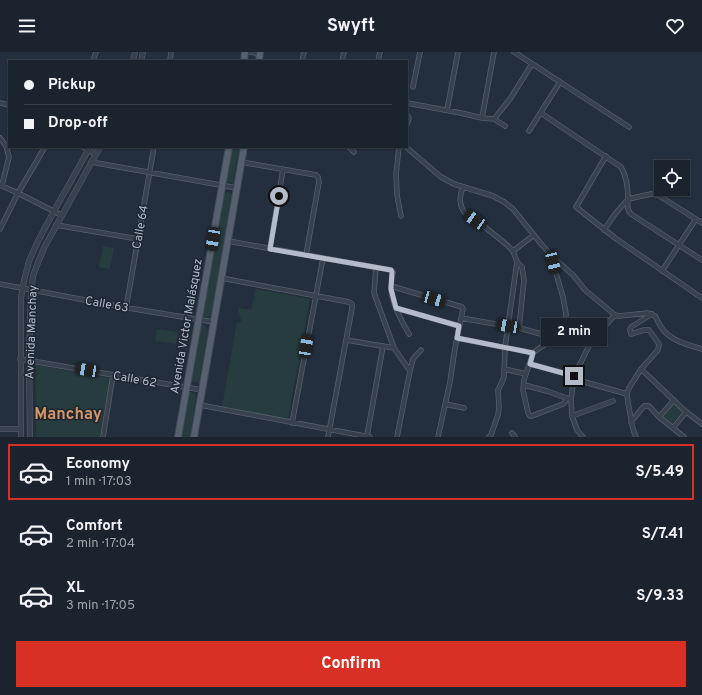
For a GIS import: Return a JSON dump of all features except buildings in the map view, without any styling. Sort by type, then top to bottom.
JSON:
[{"type":"main road","name":"Avenida Victor Malásquez","points":[[178,437],[229,148]]},
{"type":"main road","points":[[194,437],[244,148]]},
{"type":"street","points":[[250,52],[260,53]]},
{"type":"street","points":[[413,87],[420,52]]},
{"type":"street","points":[[447,110],[458,52]]},
{"type":"street","points":[[482,118],[494,52]]},
{"type":"street","points":[[514,52],[629,127]]},
{"type":"street","points":[[494,119],[510,99],[532,64]]},
{"type":"street","points":[[529,131],[560,82]]},
{"type":"street","points":[[408,103],[494,119],[505,126]]},
{"type":"street","points":[[541,113],[606,156],[622,169],[627,187],[628,210],[630,214],[702,260]]},
{"type":"street","points":[[0,138],[6,146],[9,156],[1,185],[61,215]]},
{"type":"street","points":[[1,227],[18,193],[44,148]]},
{"type":"street","points":[[89,148],[95,154]]},
{"type":"street","name":"Avenida Manchay","points":[[21,437],[21,310],[23,288],[28,265],[54,211],[89,148]]},
{"type":"street","name":"Avenida Manchay","points":[[30,437],[29,360],[31,291],[33,276],[45,246],[61,215],[99,148]]},
{"type":"street","name":"Calle 64","points":[[126,308],[154,148]]},
{"type":"street","points":[[350,148],[354,152]]},
{"type":"street","points":[[399,148],[396,174],[401,216]]},
{"type":"street","points":[[407,148],[436,174],[463,187],[492,196],[504,202],[516,213],[554,258],[573,275],[585,290],[615,316],[648,313],[652,314],[655,316],[665,332],[672,337],[678,341],[702,349]]},
{"type":"street","points":[[606,156],[576,207],[604,230],[702,298]]},
{"type":"street","points":[[91,162],[237,188]]},
{"type":"street","points":[[242,162],[316,175],[318,177],[319,182],[306,255]]},
{"type":"street","points":[[270,249],[283,169]]},
{"type":"street","points":[[463,187],[460,193],[460,199],[464,213],[485,227],[513,251],[517,262],[505,347],[504,377],[498,390],[499,407],[491,436]]},
{"type":"street","points":[[604,230],[628,199],[654,193],[702,223]]},
{"type":"street","points":[[662,271],[696,219]]},
{"type":"street","points":[[56,225],[138,239]]},
{"type":"street","points":[[513,251],[534,235]]},
{"type":"street","points":[[228,241],[392,271],[391,286],[393,300],[401,320],[409,334]]},
{"type":"street","points":[[292,423],[323,258]]},
{"type":"street","points":[[554,258],[553,262],[563,297],[566,314],[563,332],[533,353],[526,374],[523,390],[530,416],[563,404],[569,399]]},
{"type":"street","points":[[517,262],[522,266],[524,280],[519,328]]},
{"type":"street","points":[[376,267],[374,293],[394,348],[410,371]]},
{"type":"street","points":[[221,278],[349,302],[352,304],[328,437]]},
{"type":"street","name":"Calle 63","points":[[0,284],[126,308],[214,322]]},
{"type":"street","points":[[391,286],[462,307],[463,310],[438,437]]},
{"type":"street","points":[[396,308],[459,326]]},
{"type":"street","points":[[636,437],[631,422],[627,394],[641,369],[658,350],[659,344],[649,330],[631,334],[630,329],[652,314]]},
{"type":"street","points":[[583,437],[577,430],[572,416],[569,399],[574,377],[593,338],[615,316]]},
{"type":"street","points":[[461,318],[519,328],[556,338]]},
{"type":"street","points":[[457,338],[533,353]]},
{"type":"street","points":[[346,340],[394,348]]},
{"type":"street","points":[[200,405],[369,437],[383,346]]},
{"type":"street","points":[[405,365],[413,359],[420,350]]},
{"type":"street","name":"Calle 62","points":[[20,359],[202,390]]},
{"type":"street","points":[[397,437],[413,359]]},
{"type":"street","points":[[530,364],[627,394]]},
{"type":"street","points":[[504,369],[526,374]]},
{"type":"street","points":[[641,369],[686,412],[702,424]]},
{"type":"street","points":[[103,437],[113,375]]},
{"type":"street","points":[[524,385],[569,399]]},
{"type":"street","points":[[659,417],[674,400]]},
{"type":"street","points":[[572,416],[613,401]]},
{"type":"street","points":[[445,404],[464,408]]},
{"type":"street","points":[[631,422],[644,406],[648,406],[684,437]]},
{"type":"street","points":[[673,428],[686,412]]},
{"type":"street","points":[[0,429],[21,429]]},
{"type":"street","points":[[512,433],[515,437]]},
{"type":"green space","points":[[231,148],[239,148],[233,183],[225,182]]},
{"type":"green space","points":[[226,192],[229,192],[232,195],[232,198],[211,316],[206,317],[202,314],[224,195]]},
{"type":"green space","points":[[103,246],[114,248],[110,269],[99,267]]},
{"type":"green space","points":[[256,289],[310,299],[288,419],[222,407],[237,322],[242,323],[238,310],[239,308],[251,310]]},
{"type":"green space","points":[[203,325],[208,329],[199,383],[190,381],[199,328]]},
{"type":"green space","points":[[157,329],[178,332],[176,344],[155,341]]},
{"type":"green space","points":[[37,365],[110,378],[100,437],[36,437]]},
{"type":"green space","points":[[191,392],[196,398],[190,437],[181,437],[189,393]]},
{"type":"green space","points":[[673,402],[683,411],[672,423],[662,415]]},
{"type":"district","name":"Manchay","points":[[68,413]]},
{"type":"route","points":[[279,196],[270,249],[391,270],[391,289],[396,308],[459,326],[457,338],[533,353],[530,364],[574,376]]}]
